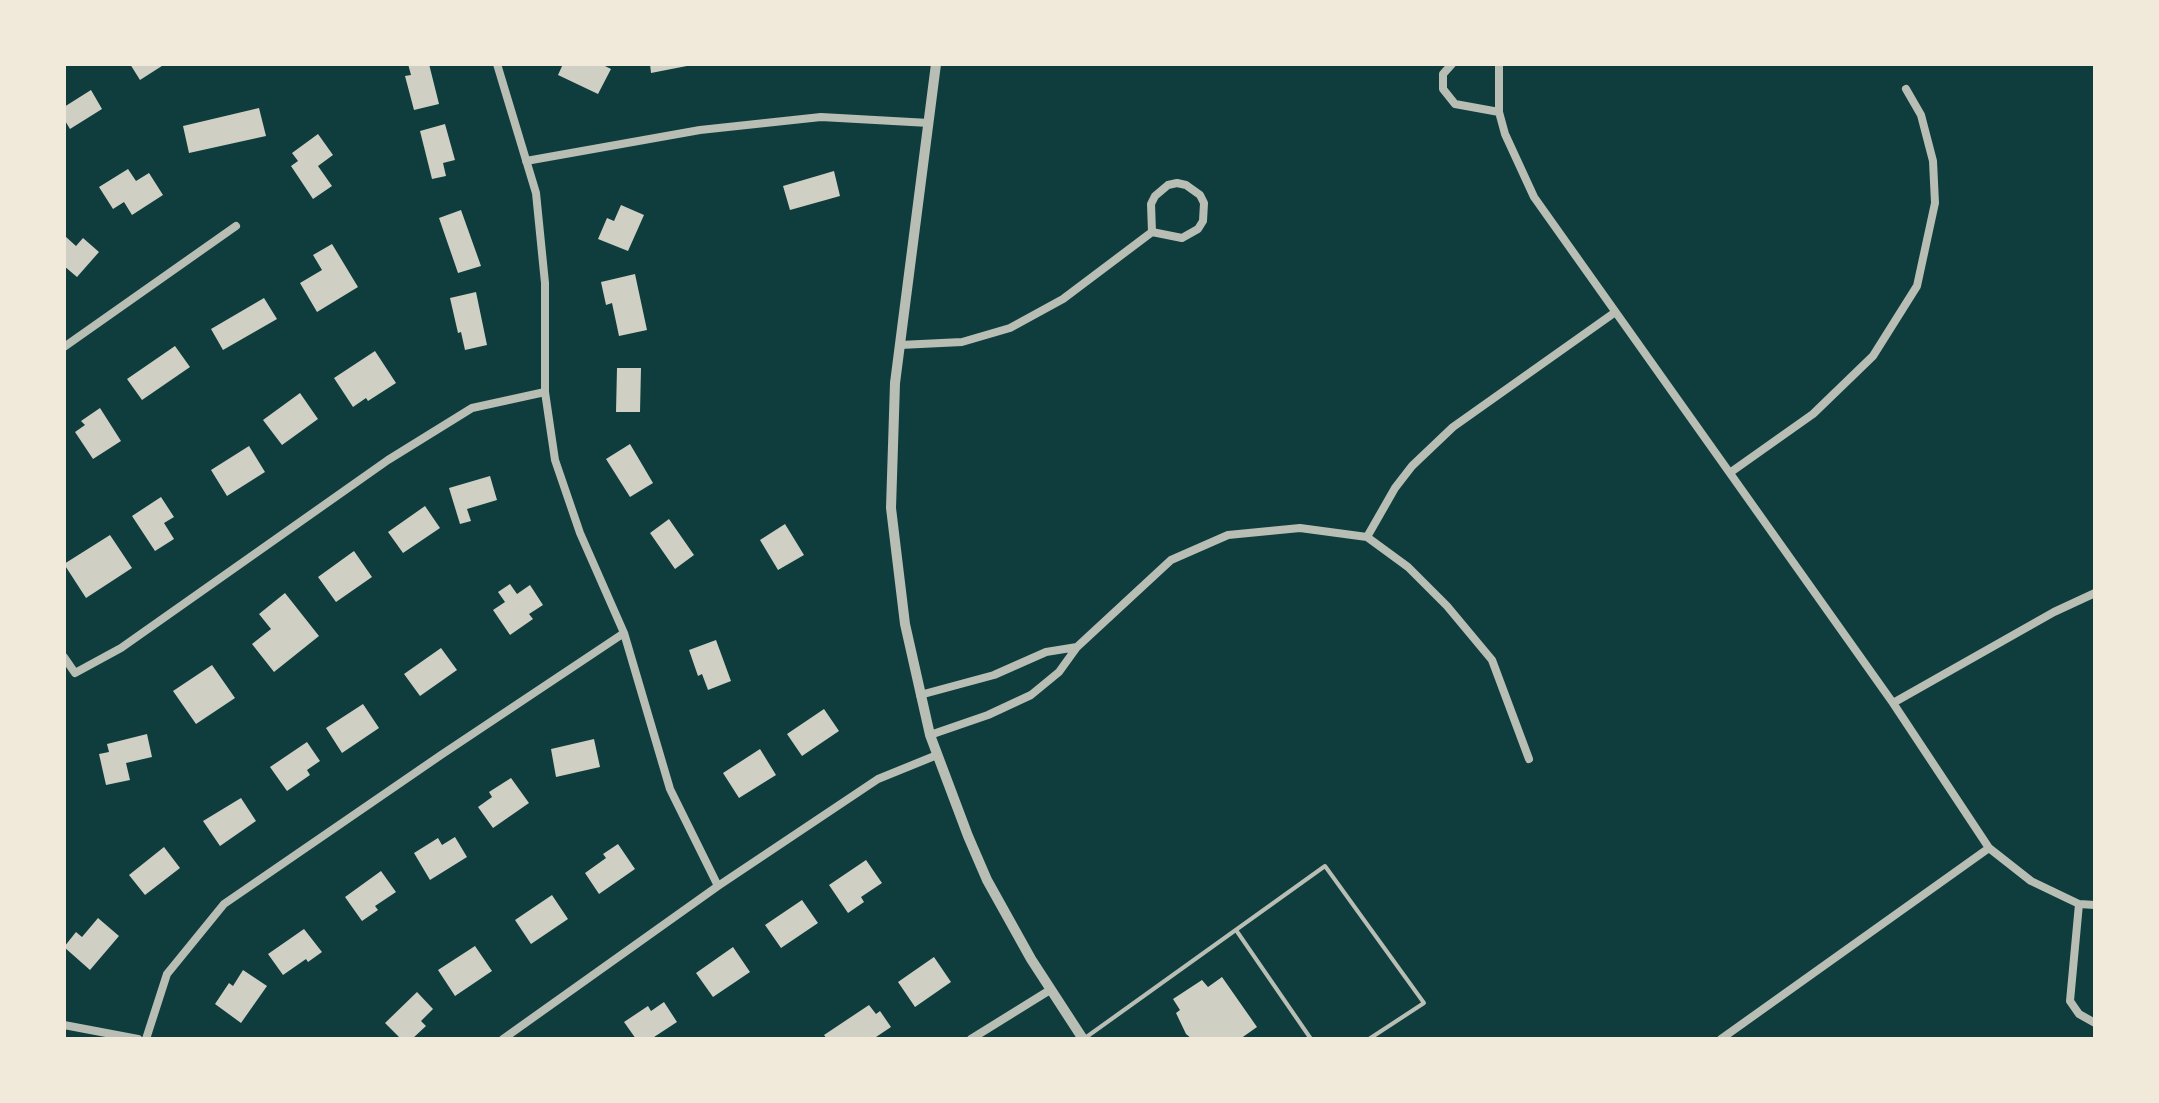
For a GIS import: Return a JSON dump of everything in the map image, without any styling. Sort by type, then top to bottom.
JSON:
[{"type":"street","points":[[497,64],[536,193],[545,283],[545,392],[555,460],[580,533],[624,633],[670,789],[718,886]]},
{"type":"street","points":[[936,64],[895,383],[891,508],[905,624],[930,735],[987,880],[1050,990],[1083,1039]]},
{"type":"street","points":[[1452,64],[1443,74],[1443,89],[1455,104],[1499,112]]},
{"type":"street","points":[[1499,64],[1499,112],[1505,134],[1534,197],[1893,703],[1989,848],[2031,881],[2079,904],[2095,905]]},
{"type":"street","points":[[1731,472],[1813,414],[1873,356],[1917,286],[1935,203],[1933,161],[1921,115],[1906,89]]},
{"type":"street","points":[[526,161],[700,130],[821,117],[929,123]]},
{"type":"street","points":[[900,345],[962,342],[1010,328],[1063,299],[1152,232],[1182,238],[1198,229],[1205,212],[1200,195],[1186,185],[1168,185],[1161,189],[1151,204],[1152,232]]},
{"type":"street","points":[[64,347],[236,226]]},
{"type":"street","points":[[1367,537],[1395,488],[1412,466],[1453,427],[1614,313]]},
{"type":"street","points":[[64,657],[75,673],[121,648],[388,460],[472,408],[545,392]]},
{"type":"street","points":[[930,735],[988,715],[1031,695],[1059,672],[1077,647],[1171,560],[1228,535],[1300,528],[1367,537],[1408,567],[1447,606],[1492,660],[1529,759]]},
{"type":"street","points":[[1893,703],[2054,612],[2095,593]]},
{"type":"street","points":[[146,1039],[167,974],[224,904],[624,633]]},
{"type":"street","points":[[920,695],[994,675],[1046,652],[1077,647]]},
{"type":"street","points":[[503,1039],[718,886],[878,779],[937,755]]},
{"type":"street","points":[[1721,1039],[1989,848]]},
{"type":"street","points":[[2079,904],[2070,1001],[2079,1014],[2095,1023]]},
{"type":"street","points":[[971,1039],[1050,990]]},
{"type":"street","points":[[64,1025],[138,1039]]},
{"type":"lane","points":[[1083,1039],[1325,866],[1424,1003],[1369,1039]]},
{"type":"lane","points":[[1236,930],[1311,1039]]},
{"type":"building","points":[[130,64],[165,64],[140,80]]},
{"type":"building","points":[[408,64],[429,64],[439,104],[414,110],[405,76],[411,75]]},
{"type":"building","points":[[563,64],[601,64],[611,69],[598,94],[558,75]]},
{"type":"building","points":[[650,64],[692,64],[692,65],[651,73]]},
{"type":"building","points":[[91,90],[102,109],[70,129],[64,119],[64,107]]},
{"type":"building","points":[[259,108],[266,136],[189,153],[183,126]]},
{"type":"building","points":[[445,124],[455,160],[443,163],[446,176],[432,179],[420,131]]},
{"type":"building","points":[[318,134],[333,155],[318,166],[332,186],[313,199],[291,166],[298,161],[292,153]]},
{"type":"building","points":[[128,169],[136,181],[149,173],[163,195],[132,215],[124,202],[113,209],[99,187]]},
{"type":"building","points":[[834,171],[840,196],[790,210],[783,186]]},
{"type":"building","points":[[621,205],[644,215],[628,251],[598,239],[607,218],[614,221]]},
{"type":"building","points":[[461,210],[481,266],[458,273],[439,218]]},
{"type":"building","points":[[66,237],[76,246],[83,238],[99,252],[77,277],[64,266]]},
{"type":"building","points":[[332,244],[358,287],[317,312],[300,283],[322,270],[313,255]]},
{"type":"building","points":[[635,274],[647,330],[619,336],[612,303],[606,305],[601,282]]},
{"type":"building","points":[[476,292],[487,345],[465,350],[450,298]]},
{"type":"building","points":[[264,298],[277,319],[223,350],[211,329]]},
{"type":"building","points":[[175,346],[190,367],[142,400],[127,379]]},
{"type":"building","points":[[375,351],[396,383],[353,407],[334,378]]},
{"type":"building","points":[[617,368],[641,368],[640,412],[616,412]]},
{"type":"building","points":[[300,393],[318,419],[282,445],[263,420]]},
{"type":"building","points":[[100,408],[121,441],[93,459],[75,432],[85,425],[81,421]]},
{"type":"building","points":[[630,444],[653,483],[630,497],[606,459]]},
{"type":"building","points":[[249,446],[265,472],[227,496],[211,470]]},
{"type":"building","points":[[490,476],[497,500],[467,509],[471,521],[460,524],[449,488]]},
{"type":"building","points":[[161,497],[174,517],[164,523],[174,539],[155,551],[132,516]]},
{"type":"building","points":[[425,506],[440,528],[403,553],[388,532]]},
{"type":"building","points":[[669,519],[694,555],[675,569],[650,533]]},
{"type":"building","points":[[785,524],[804,555],[778,570],[760,540]]},
{"type":"building","points":[[110,535],[132,568],[86,598],[64,564]]},
{"type":"building","points":[[354,551],[372,577],[336,602],[318,577]]},
{"type":"building","points":[[510,584],[517,594],[530,585],[543,605],[529,614],[533,619],[510,635],[493,610],[505,602],[498,592]]},
{"type":"building","points":[[285,593],[319,636],[274,672],[252,644],[271,629],[259,614]]},
{"type":"building","points":[[716,640],[731,681],[708,690],[702,674],[698,676],[689,650]]},
{"type":"building","points":[[441,648],[457,670],[420,696],[404,674]]},
{"type":"building","points":[[212,665],[235,698],[196,724],[173,691]]},
{"type":"building","points":[[363,704],[379,728],[342,753],[326,728]]},
{"type":"building","points":[[824,709],[839,731],[802,756],[787,734]]},
{"type":"building","points":[[147,734],[152,757],[126,763],[130,780],[106,785],[99,754],[109,752],[107,744]]},
{"type":"building","points":[[594,739],[600,767],[556,777],[551,749]]},
{"type":"building","points":[[307,742],[320,761],[307,770],[310,775],[287,791],[270,767]]},
{"type":"building","points":[[760,749],[776,775],[739,798],[723,773]]},
{"type":"building","points":[[511,778],[529,803],[493,828],[478,807],[492,797],[489,792]]},
{"type":"building","points":[[241,798],[256,821],[220,846],[203,821]]},
{"type":"building","points":[[455,837],[467,857],[430,880],[414,853],[438,838],[442,845]]},
{"type":"building","points":[[618,844],[635,869],[599,894],[585,873],[606,858],[603,854]]},
{"type":"building","points":[[164,847],[180,868],[145,895],[129,875]]},
{"type":"building","points":[[866,860],[882,883],[861,897],[864,902],[848,913],[829,885]]},
{"type":"building","points":[[381,871],[396,892],[375,906],[378,910],[362,921],[345,897]]},
{"type":"building","points":[[552,895],[568,919],[531,944],[515,920]]},
{"type":"building","points":[[802,900],[818,923],[781,948],[765,925]]},
{"type":"building","points":[[98,918],[119,936],[90,970],[64,947],[76,932],[82,937]]},
{"type":"building","points":[[304,929],[322,952],[283,975],[268,954]]},
{"type":"building","points":[[475,946],[492,971],[455,996],[438,970]]},
{"type":"building","points":[[733,947],[750,972],[713,997],[696,973]]},
{"type":"building","points":[[934,957],[951,982],[915,1007],[898,982]]},
{"type":"building","points":[[243,970],[267,986],[241,1023],[215,1004],[229,983],[233,986]]},
{"type":"building","points":[[1222,977],[1257,1027],[1240,1039],[1192,1039],[1186,1034],[1176,1013],[1180,1010],[1173,999],[1202,980],[1208,987]]},
{"type":"building","points":[[417,992],[433,1009],[421,1021],[426,1026],[412,1039],[401,1039],[385,1023]]},
{"type":"building","points":[[664,1002],[677,1022],[651,1039],[636,1039],[624,1022],[648,1006],[651,1011]]},
{"type":"building","points":[[869,1005],[876,1014],[880,1011],[891,1027],[873,1039],[827,1039],[824,1035]]}]
